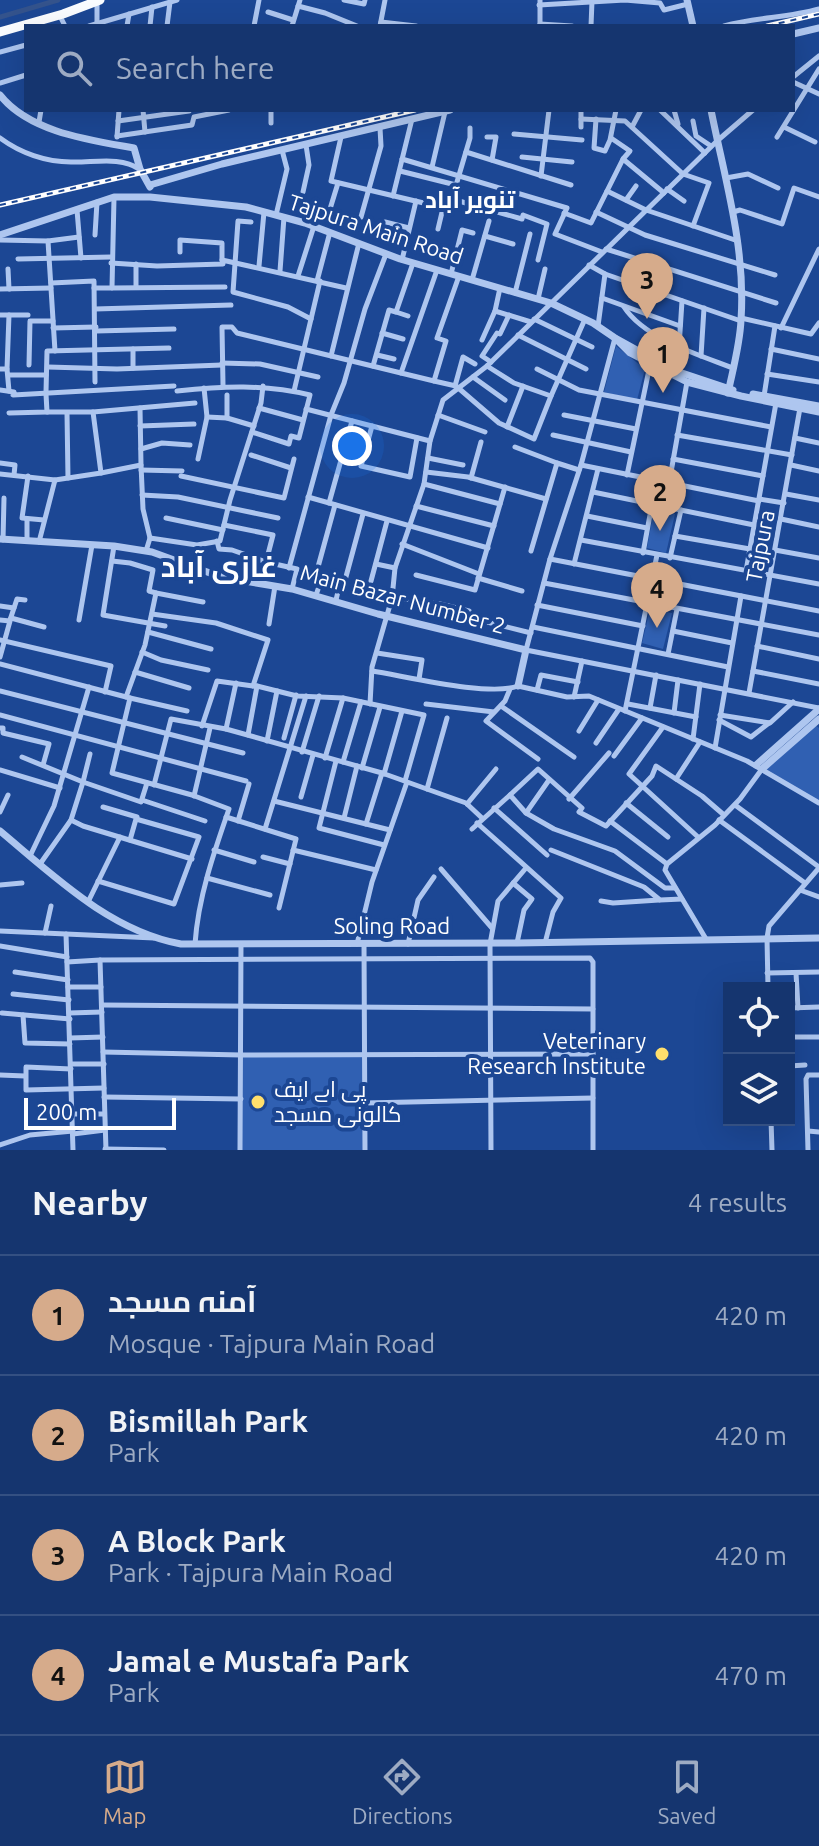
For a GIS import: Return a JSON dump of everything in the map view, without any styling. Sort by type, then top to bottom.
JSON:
[{"type":"highway","points":[[28,24],[98,0]]},
{"type":"highway","points":[[0,32],[24,25]]},
{"type":"street","points":[[98,0],[99,24],[177,0]]},
{"type":"street","points":[[254,24],[259,0]]},
{"type":"street","points":[[344,0],[364,4],[365,0]]},
{"type":"street","points":[[380,24],[385,0]]},
{"type":"street","points":[[591,24],[592,1]]},
{"type":"street","points":[[540,24],[540,2],[592,1],[660,3],[664,10],[688,2],[693,24]]},
{"type":"street","points":[[167,24],[170,2]]},
{"type":"street","points":[[268,12],[293,23],[299,3],[352,24]]},
{"type":"street","points":[[150,24],[152,7]]},
{"type":"street","points":[[732,24],[819,9]]},
{"type":"street","points":[[127,24],[129,14]]},
{"type":"street","points":[[60,15],[64,24]]},
{"type":"street","points":[[795,34],[819,28]]},
{"type":"street","points":[[0,52],[24,46]]},
{"type":"street","points":[[795,78],[819,56]]},
{"type":"street","points":[[795,109],[819,69]]},
{"type":"street","points":[[0,83],[24,76]]},
{"type":"street","points":[[795,81],[819,94]]},
{"type":"street","points":[[0,95],[11,108],[55,131],[117,141],[134,148],[146,183],[150,185]]},
{"type":"street","points":[[39,122],[41,112]]},
{"type":"street","points":[[117,141],[119,112]]},
{"type":"street","points":[[118,121],[143,114],[174,112]]},
{"type":"street","points":[[117,141],[145,132],[192,125],[194,117],[219,112]]},
{"type":"street","points":[[271,112],[271,123]]},
{"type":"street","points":[[150,185],[439,112]]},
{"type":"street","points":[[432,167],[446,112]]},
{"type":"street","points":[[541,176],[549,112]]},
{"type":"street","points":[[581,112],[581,127]]},
{"type":"street","points":[[596,119],[594,148],[605,151],[616,112]]},
{"type":"street","points":[[632,127],[640,112]]},
{"type":"street","points":[[662,112],[705,153]]},
{"type":"street","points":[[674,112],[678,127]]},
{"type":"street","points":[[711,112],[714,144],[733,212],[741,265],[741,320],[728,391]]},
{"type":"street","points":[[370,704],[372,671],[388,617],[395,568],[424,484],[430,441],[443,400],[489,364],[714,144],[751,112]]},
{"type":"street","points":[[777,137],[793,112]]},
{"type":"street","points":[[143,114],[145,132]]},
{"type":"street","points":[[581,119],[616,118],[632,127],[683,174],[709,183],[693,226]]},
{"type":"street","points":[[393,196],[412,119]]},
{"type":"street","points":[[693,121],[697,137],[714,144]]},
{"type":"street","points":[[784,127],[815,142]]},
{"type":"street","points":[[361,217],[381,146],[380,128]]},
{"type":"street","points":[[341,136],[331,181],[449,209],[470,138],[470,128]]},
{"type":"street","points":[[514,134],[582,140]]},
{"type":"street","points":[[487,137],[496,137],[492,160]]},
{"type":"street","points":[[0,138],[10,146],[40,158],[68,163],[121,162],[140,169]]},
{"type":"street","points":[[564,213],[591,223],[630,151],[611,138]]},
{"type":"street","points":[[303,192],[309,165],[306,145]]},
{"type":"street","points":[[280,271],[280,216],[287,169],[282,150]]},
{"type":"street","points":[[466,152],[571,185]]},
{"type":"street","points":[[522,157],[572,162]]},
{"type":"street","points":[[402,159],[567,208],[555,234],[776,303]]},
{"type":"street","points":[[623,159],[684,201]]},
{"type":"street","points":[[400,171],[456,185]]},
{"type":"street","points":[[725,178],[748,174],[778,188]]},
{"type":"street","points":[[330,209],[338,183]]},
{"type":"street","points":[[150,185],[150,197]]},
{"type":"street","points":[[626,200],[636,186]]},
{"type":"street","points":[[733,212],[740,210],[782,224],[794,188],[819,196]]},
{"type":"street","points":[[607,191],[646,210],[738,241]]},
{"type":"street","points":[[112,288],[114,197]]},
{"type":"street","name":"Tajpura Main Road","points":[[0,238],[114,197],[150,197],[246,207],[314,226],[402,260],[551,303],[598,326],[673,370],[728,391],[819,409]]},
{"type":"street","points":[[452,199],[522,219],[523,215],[547,224],[538,260]]},
{"type":"street","points":[[402,260],[416,201]]},
{"type":"street","points":[[95,235],[97,202]]},
{"type":"street","points":[[438,229],[443,208]]},
{"type":"street","points":[[77,210],[81,258]]},
{"type":"street","points":[[259,266],[264,212]]},
{"type":"street","points":[[596,212],[645,235],[775,275]]},
{"type":"street","points":[[251,222],[238,221],[233,292],[288,307],[311,319]]},
{"type":"street","points":[[472,280],[489,221]]},
{"type":"street","points":[[385,222],[409,228]]},
{"type":"street","points":[[298,276],[314,226]]},
{"type":"street","points":[[434,381],[446,341],[437,338],[455,275],[462,230],[473,233]]},
{"type":"street","points":[[294,391],[330,232]]},
{"type":"street","points":[[515,293],[530,234]]},
{"type":"street","points":[[485,236],[513,244]]},
{"type":"street","points":[[0,238],[48,241],[79,237]]},
{"type":"street","points":[[18,259],[81,258],[136,264],[223,264],[222,243],[180,240],[180,252]]},
{"type":"street","points":[[48,241],[55,351]]},
{"type":"street","points":[[331,356],[359,243]]},
{"type":"street","points":[[764,396],[771,349],[778,327],[819,249]]},
{"type":"street","points":[[289,568],[331,415],[386,254]]},
{"type":"street","points":[[222,260],[346,288]]},
{"type":"street","points":[[396,312],[413,263]]},
{"type":"street","points":[[136,264],[136,287]]},
{"type":"street","points":[[589,265],[605,274],[741,320],[819,335]]},
{"type":"street","points":[[8,269],[9,289]]},
{"type":"street","points":[[538,299],[545,269]]},
{"type":"street","points":[[401,373],[437,270]]},
{"type":"street","points":[[598,326],[605,274]]},
{"type":"street","points":[[0,289],[94,281],[95,382]]},
{"type":"street","points":[[94,288],[225,287]]},
{"type":"street","points":[[482,340],[495,311],[500,288]]},
{"type":"street","points":[[602,298],[680,326]]},
{"type":"street","points":[[679,347],[682,301]]},
{"type":"street","points":[[95,309],[231,305]]},
{"type":"street","points":[[624,307],[654,334],[733,368]]},
{"type":"street","points":[[701,356],[704,308]]},
{"type":"street","points":[[373,366],[389,310],[408,316]]},
{"type":"street","points":[[495,311],[533,321],[592,347]]},
{"type":"street","points":[[0,315],[28,315]]},
{"type":"street","points":[[8,315],[5,371],[9,391]]},
{"type":"street","points":[[509,315],[500,334],[497,333],[482,356],[523,386],[551,396]]},
{"type":"street","points":[[223,385],[222,327],[232,327],[237,333],[457,387],[507,427],[534,439],[585,319]]},
{"type":"street","points":[[29,365],[30,321],[96,329],[174,329]]},
{"type":"street","points":[[811,334],[819,323]]},
{"type":"street","points":[[382,333],[403,339]]},
{"type":"street","points":[[518,335],[586,369]]},
{"type":"street","points":[[615,338],[526,650],[819,709],[815,723],[759,767],[735,805],[667,864],[665,870],[706,939]]},
{"type":"street","name":"Tajpura Main Road","points":[[615,338],[630,353],[687,382],[776,403],[800,405]]},
{"type":"street","points":[[47,412],[47,351],[169,348]]},
{"type":"street","points":[[133,349],[133,368]]},
{"type":"street","points":[[771,349],[819,359]]},
{"type":"street","points":[[377,355],[394,359]]},
{"type":"street","points":[[457,387],[463,357],[475,364]]},
{"type":"street","points":[[48,367],[260,364],[318,377]]},
{"type":"street","points":[[627,475],[650,365]]},
{"type":"street","points":[[537,369],[579,390],[771,427]]},
{"type":"street","points":[[5,371],[46,375]]},
{"type":"street","points":[[767,374],[819,382]]},
{"type":"street","points":[[473,377],[505,400]]},
{"type":"street","points":[[665,506],[687,382]]},
{"type":"street","points":[[0,390],[14,392],[13,395],[223,385],[263,386],[310,395],[299,438],[291,436],[289,444],[227,418],[207,417]]},
{"type":"street","points":[[150,538],[197,545],[220,541],[263,386]]},
{"type":"street","points":[[507,427],[523,386]]},
{"type":"street","points":[[198,459],[207,417],[204,388]]},
{"type":"street","points":[[227,395],[227,418]]},
{"type":"street","points":[[9,413],[93,412],[195,403]]},
{"type":"street","points":[[746,571],[776,403]]},
{"type":"street","name":"Tajpura","points":[[749,694],[800,405]]},
{"type":"street","points":[[140,408],[143,509],[150,538],[146,551]]},
{"type":"street","points":[[259,408],[303,420]]},
{"type":"street","points":[[306,409],[430,441]]},
{"type":"street","points":[[93,412],[101,473]]},
{"type":"street","points":[[67,413],[68,478]]},
{"type":"street","points":[[438,415],[485,432]]},
{"type":"street","points":[[564,415],[636,429]]},
{"type":"street","points":[[316,595],[322,578],[318,567],[352,421]]},
{"type":"street","points":[[140,426],[194,424]]},
{"type":"street","points":[[372,426],[361,466],[410,477],[417,438]]},
{"type":"street","points":[[553,435],[631,452]]},
{"type":"street","points":[[677,435],[792,455]]},
{"type":"street","points":[[795,438],[819,443]]},
{"type":"street","points":[[471,478],[481,442]]},
{"type":"street","points":[[141,449],[162,443],[190,445]]},
{"type":"street","points":[[515,447],[557,463],[784,503]]},
{"type":"street","points":[[251,455],[291,468]]},
{"type":"street","points":[[428,458],[463,465]]},
{"type":"street","points":[[0,474],[55,480],[141,467],[284,498],[294,459]]},
{"type":"street","points":[[673,459],[763,476]]},
{"type":"street","points":[[0,463],[15,465],[14,475]]},
{"type":"street","points":[[531,551],[557,463]]},
{"type":"street","points":[[791,465],[819,471]]},
{"type":"street","points":[[574,564],[598,469]]},
{"type":"street","points":[[426,472],[471,478],[546,499]]},
{"type":"street","points":[[28,476],[22,518],[44,520]]},
{"type":"street","points":[[39,542],[55,480]]},
{"type":"street","points":[[424,484],[500,504]]},
{"type":"street","points":[[416,575],[475,590],[505,487]]},
{"type":"street","points":[[593,492],[754,525]]},
{"type":"street","points":[[786,494],[819,500]]},
{"type":"street","points":[[142,495],[178,497],[278,518]]},
{"type":"street","points":[[308,497],[488,548]]},
{"type":"street","points":[[2,540],[4,498]]},
{"type":"street","points":[[643,553],[652,504]]},
{"type":"street","points":[[416,506],[494,526]]},
{"type":"street","points":[[670,558],[681,510]]},
{"type":"street","points":[[336,600],[340,583],[344,584],[363,514]]},
{"type":"street","points":[[587,516],[647,528]]},
{"type":"street","points":[[166,518],[273,535],[266,562]]},
{"type":"street","points":[[27,519],[27,541]]},
{"type":"street","points":[[781,519],[819,527]]},
{"type":"street","points":[[371,581],[387,521]]},
{"type":"street","points":[[675,536],[750,549]]},
{"type":"street","name":"Main Bazar Number 2","points":[[2,540],[114,546],[146,551],[221,577],[292,589],[388,617],[526,650],[514,687]]},
{"type":"street","points":[[581,540],[819,584]]},
{"type":"street","points":[[217,541],[219,549],[297,569],[292,589]]},
{"type":"street","points":[[402,544],[522,591]]},
{"type":"street","points":[[79,620],[92,545]]},
{"type":"street","points":[[114,546],[103,615],[165,626]]},
{"type":"street","points":[[775,550],[819,558]]},
{"type":"street","points":[[596,743],[628,704],[657,555]]},
{"type":"street","points":[[550,559],[819,611]]},
{"type":"street","points":[[112,561],[153,570],[149,591],[203,602]]},
{"type":"street","points":[[376,564],[395,568]]},
{"type":"street","points":[[544,583],[819,635]]},
{"type":"street","points":[[269,624],[275,585]]},
{"type":"street","points":[[156,593],[112,773],[229,809],[214,850],[195,944]]},
{"type":"street","points":[[715,748],[741,596]]},
{"type":"street","points":[[392,597],[532,630],[728,667]]},
{"type":"street","points":[[0,657],[2,640],[17,599],[25,600]]},
{"type":"street","points":[[537,605],[643,626]]},
{"type":"street","points":[[0,606],[14,608]]},
{"type":"street","points":[[668,654],[677,609]]},
{"type":"street","points":[[152,614],[216,623],[268,640],[255,686],[248,735]]},
{"type":"street","points":[[0,620],[10,619],[44,627]]},
{"type":"street","points":[[673,631],[732,643]]},
{"type":"street","points":[[148,632],[211,649]]},
{"type":"street","points":[[2,640],[111,666],[105,692]]},
{"type":"street","points":[[757,646],[819,659]]},
{"type":"street","points":[[142,652],[161,660],[208,670]]},
{"type":"street","points":[[377,653],[422,660],[419,679]]},
{"type":"street","points":[[574,697],[582,661]]},
{"type":"street","points":[[0,664],[187,711]]},
{"type":"street","points":[[372,671],[471,687],[514,687],[574,697],[589,696],[759,767],[819,803]]},
{"type":"street","points":[[753,671],[819,684]]},
{"type":"street","points":[[135,672],[189,688]]},
{"type":"street","points":[[537,690],[541,675],[578,682]]},
{"type":"street","points":[[650,708],[656,675]]},
{"type":"street","points":[[674,713],[678,680]]},
{"type":"street","points":[[202,726],[217,681],[296,695],[343,698],[424,715],[376,870],[360,944],[364,959],[365,1150]]},
{"type":"street","points":[[226,729],[236,683]]},
{"type":"street","points":[[693,739],[700,684]]},
{"type":"street","points":[[30,856],[60,788],[89,687]]},
{"type":"street","points":[[514,687],[486,721],[538,759]]},
{"type":"street","points":[[0,691],[243,753]]},
{"type":"street","points":[[267,741],[277,691]]},
{"type":"street","points":[[284,738],[296,695]]},
{"type":"street","points":[[265,829],[306,696]]},
{"type":"street","points":[[302,752],[319,696]]},
{"type":"street","points":[[325,758],[343,698]]},
{"type":"street","points":[[579,731],[598,700]]},
{"type":"street","points":[[361,702],[319,828],[384,845]]},
{"type":"street","points":[[719,717],[751,737],[793,702]]},
{"type":"street","points":[[426,704],[494,712]]},
{"type":"street","points":[[628,704],[696,717]]},
{"type":"street","points":[[501,706],[574,757]]},
{"type":"street","points":[[344,818],[380,707]]},
{"type":"street","points":[[366,824],[402,711]]},
{"type":"street","points":[[0,715],[247,783],[238,821]]},
{"type":"street","points":[[719,717],[770,723]]},
{"type":"street","points":[[427,789],[447,718]]},
{"type":"street","points":[[569,799],[642,718]]},
{"type":"street","points":[[130,840],[142,801],[161,758],[171,719],[226,729],[383,773],[467,804],[482,818]]},
{"type":"street","points":[[663,727],[629,774],[698,837]]},
{"type":"street","points":[[0,728],[3,728],[3,733],[49,744],[43,765]]},
{"type":"street","points":[[194,796],[210,728]]},
{"type":"street","points":[[676,779],[700,742]]},
{"type":"street","points":[[40,864],[71,820],[90,754]]},
{"type":"street","points":[[301,797],[313,755]]},
{"type":"street","points":[[22,757],[83,782],[205,821]]},
{"type":"street","points":[[545,943],[553,912],[561,898],[475,826],[538,769],[582,808],[579,812],[606,826],[652,776],[656,766],[724,815]]},
{"type":"street","points":[[467,804],[496,769]]},
{"type":"street","points":[[0,770],[60,788]]},
{"type":"street","points":[[526,813],[549,780]]},
{"type":"street","points":[[0,812],[8,795]]},
{"type":"street","points":[[510,795],[526,813],[554,829],[615,851],[665,888],[675,888]]},
{"type":"street","points":[[274,801],[390,830]]},
{"type":"street","points":[[626,803],[668,837]]},
{"type":"street","points":[[735,805],[819,868],[769,926],[768,982]]},
{"type":"street","points":[[98,881],[174,904],[199,837],[103,807]]},
{"type":"street","points":[[494,808],[549,853],[644,887],[660,900]]},
{"type":"street","points":[[226,817],[296,839],[279,908]]},
{"type":"street","points":[[71,820],[192,859]]},
{"type":"street","points":[[719,820],[806,884]]},
{"type":"street","points":[[610,821],[667,864]]},
{"type":"street","name":"Soling Road","points":[[0,831],[88,902],[127,926],[154,938],[181,944],[490,944],[819,938]]},
{"type":"street","points":[[88,902],[120,837]]},
{"type":"street","points":[[214,850],[254,862]]},
{"type":"street","points":[[293,850],[376,870]]},
{"type":"street","points":[[263,857],[290,864]]},
{"type":"street","points":[[491,1150],[490,944],[498,901],[526,868]]},
{"type":"street","points":[[441,869],[492,928]]},
{"type":"street","points":[[408,944],[418,900],[434,877]]},
{"type":"street","points":[[207,878],[270,895]]},
{"type":"street","points":[[0,885],[22,883]]},
{"type":"street","points":[[513,883],[532,899],[524,910],[517,943]]},
{"type":"street","points":[[800,890],[819,897]]},
{"type":"street","points":[[601,901],[682,899]]},
{"type":"street","points":[[45,933],[51,906]]},
{"type":"street","points":[[0,931],[154,938]]},
{"type":"street","points":[[66,934],[73,1150]]},
{"type":"street","points":[[240,1150],[241,944]]},
{"type":"street","points":[[0,946],[67,960],[592,958],[593,1150]]},
{"type":"street","points":[[100,960],[106,1149],[164,1150]]},
{"type":"street","points":[[15,972],[68,984],[101,987]]},
{"type":"street","points":[[767,973],[819,972]]},
{"type":"street","points":[[796,973],[798,1008],[819,1007]]},
{"type":"street","points":[[13,994],[69,1000]]},
{"type":"street","points":[[2,1013],[70,1016],[102,1009],[242,1006],[593,1009]]},
{"type":"street","points":[[23,1015],[25,1043],[103,1037]]},
{"type":"street","points":[[795,1037],[819,1037]]},
{"type":"street","points":[[103,1052],[241,1055],[593,1054]]},
{"type":"street","points":[[104,1064],[26,1067],[25,1076],[26,1090],[104,1088]]},
{"type":"street","points":[[795,1066],[805,1065]]},
{"type":"street","points":[[0,1075],[25,1076]]},
{"type":"street","points":[[808,1150],[806,1079],[808,1075],[819,1075]]},
{"type":"street","points":[[104,1097],[241,1099]]},
{"type":"street","points":[[365,1103],[593,1098]]},
{"type":"street","points":[[72,1114],[104,1114]]},
{"type":"street","points":[[771,1126],[772,1150]]},
{"type":"street","points":[[0,1145],[30,1135],[105,1130]]},
{"type":"street","points":[[808,1131],[819,1132]]},
{"type":"shaded area","points":[[616,346],[645,369],[637,400],[604,392]]},
{"type":"shaded area","points":[[654,509],[675,514],[666,553],[647,548]]},
{"type":"shaded area","points":[[650,609],[672,613],[663,649],[642,643]]},
{"type":"shaded area","points":[[814,724],[819,728],[819,803],[762,769]]},
{"type":"shaded area","points":[[241,1055],[365,1055],[365,1150],[240,1150]]},
{"type":"waterway","points":[[0,17],[58,0]]},
{"type":"railway","points":[[776,24],[819,14]]},
{"type":"railway","points":[[0,205],[406,112]]},
{"type":"place","name":"A Block Park","points":[[647,319]]},
{"type":"place","name":"آمنہ مسجد","points":[[663,393]]},
{"type":"place","name":"Bismillah Park","points":[[660,531]]},
{"type":"place","name":"Jamal e Mustafa Park","points":[[657,628]]},
{"type":"place","name":"Veterinary Research Institute","points":[[662,1054]]},
{"type":"place","name":"پی اے ایف کالونی مسجد","points":[[258,1102]]},
{"type":"district","name":"تنویر آباد","points":[[470,200]]},
{"type":"district","name":"غازى آباد","points":[[219,567]]}]
